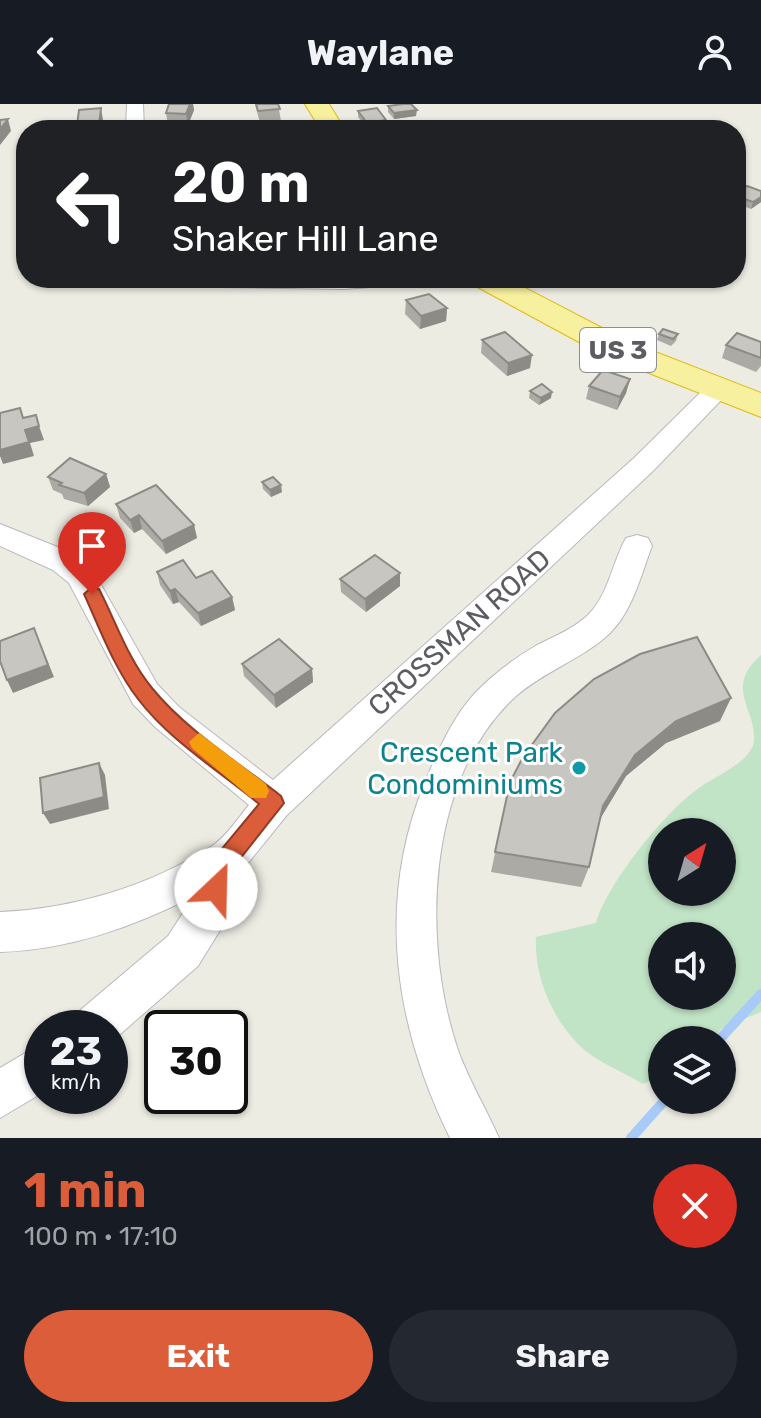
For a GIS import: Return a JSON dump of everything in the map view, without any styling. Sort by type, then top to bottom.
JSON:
[{"type":"highway","name":"US 3","points":[[501,288],[582,333],[761,406]]},
{"type":"street","name":"CROSSMAN ROAD","points":[[118,1010],[183,951],[208,913],[228,858],[274,803],[644,464],[717,390]]},
{"type":"street","points":[[0,534],[64,562],[80,575],[145,694],[167,717],[274,803]]},
{"type":"street","points":[[475,1138],[435,1050],[422,1004],[415,946],[415,893],[421,849],[439,788],[481,711],[521,674],[600,623],[619,591],[637,546]]},
{"type":"street","points":[[0,932],[53,928],[135,904],[228,858]]},
{"type":"street","points":[[0,1095],[24,1078]]},
{"type":"green space","points":[[761,655],[761,1012],[727,1026],[648,1026],[648,1082],[643,1084],[593,1056],[560,1022],[541,980],[536,937],[596,923],[611,890],[648,838],[648,906],[736,906],[736,818],[665,818],[695,791],[735,766],[753,746],[754,734],[743,690],[744,679]]},
{"type":"building","points":[[169,104],[190,104],[186,114],[166,113]]},
{"type":"building","points":[[256,104],[278,104],[280,109],[258,111]]},
{"type":"building","points":[[411,104],[417,110],[394,113],[388,106]]},
{"type":"building","points":[[101,108],[100,120],[78,120],[79,110]]},
{"type":"building","points":[[377,108],[386,120],[365,120],[358,111]]},
{"type":"building","points":[[746,187],[761,191],[761,197],[753,202],[746,200]]},
{"type":"building","points":[[429,294],[447,308],[421,316],[406,300]]},
{"type":"building","points":[[663,329],[678,334],[673,339],[659,334]]},
{"type":"building","points":[[505,332],[532,355],[508,363],[482,340]]},
{"type":"building","points":[[737,333],[761,342],[761,358],[726,345]]},
{"type":"building","points":[[603,370],[630,379],[620,397],[589,386]]},
{"type":"building","points":[[542,384],[552,392],[541,398],[530,391]]},
{"type":"building","points":[[20,408],[23,418],[36,415],[39,426],[25,430],[29,442],[0,450],[0,413]]},
{"type":"building","points":[[70,458],[106,474],[84,493],[59,485],[62,483],[48,477]]},
{"type":"building","points":[[273,477],[281,485],[270,490],[262,482]]},
{"type":"building","points":[[156,485],[194,525],[162,541],[139,515],[130,520],[116,504]]},
{"type":"building","points":[[375,555],[400,573],[365,599],[340,579]]},
{"type":"building","points":[[183,560],[196,578],[212,571],[232,597],[198,613],[175,589],[170,591],[157,572]]},
{"type":"building","points":[[34,628],[48,665],[7,680],[0,661],[0,641]]},
{"type":"building","name":"Crescent Park Condominiums","points":[[697,637],[731,698],[676,721],[635,755],[603,806],[589,867],[495,852],[510,782],[523,757],[555,713],[594,679],[640,654]]},
{"type":"building","points":[[279,639],[312,669],[274,695],[242,664]]},
{"type":"building","points":[[99,763],[104,797],[43,813],[40,778]]},
{"type":"waterway","points":[[732,1026],[761,994]]},
{"type":"waterway","points":[[631,1138],[652,1114]]},
{"type":"slow traffic","points":[[199,742],[259,791]]},
{"type":"place","name":"Crescent Park Condominiums","points":[[579,768]]},
{"type":"route","points":[[92,594],[128,669],[145,694],[167,717],[274,803],[228,858],[216,889]]}]
